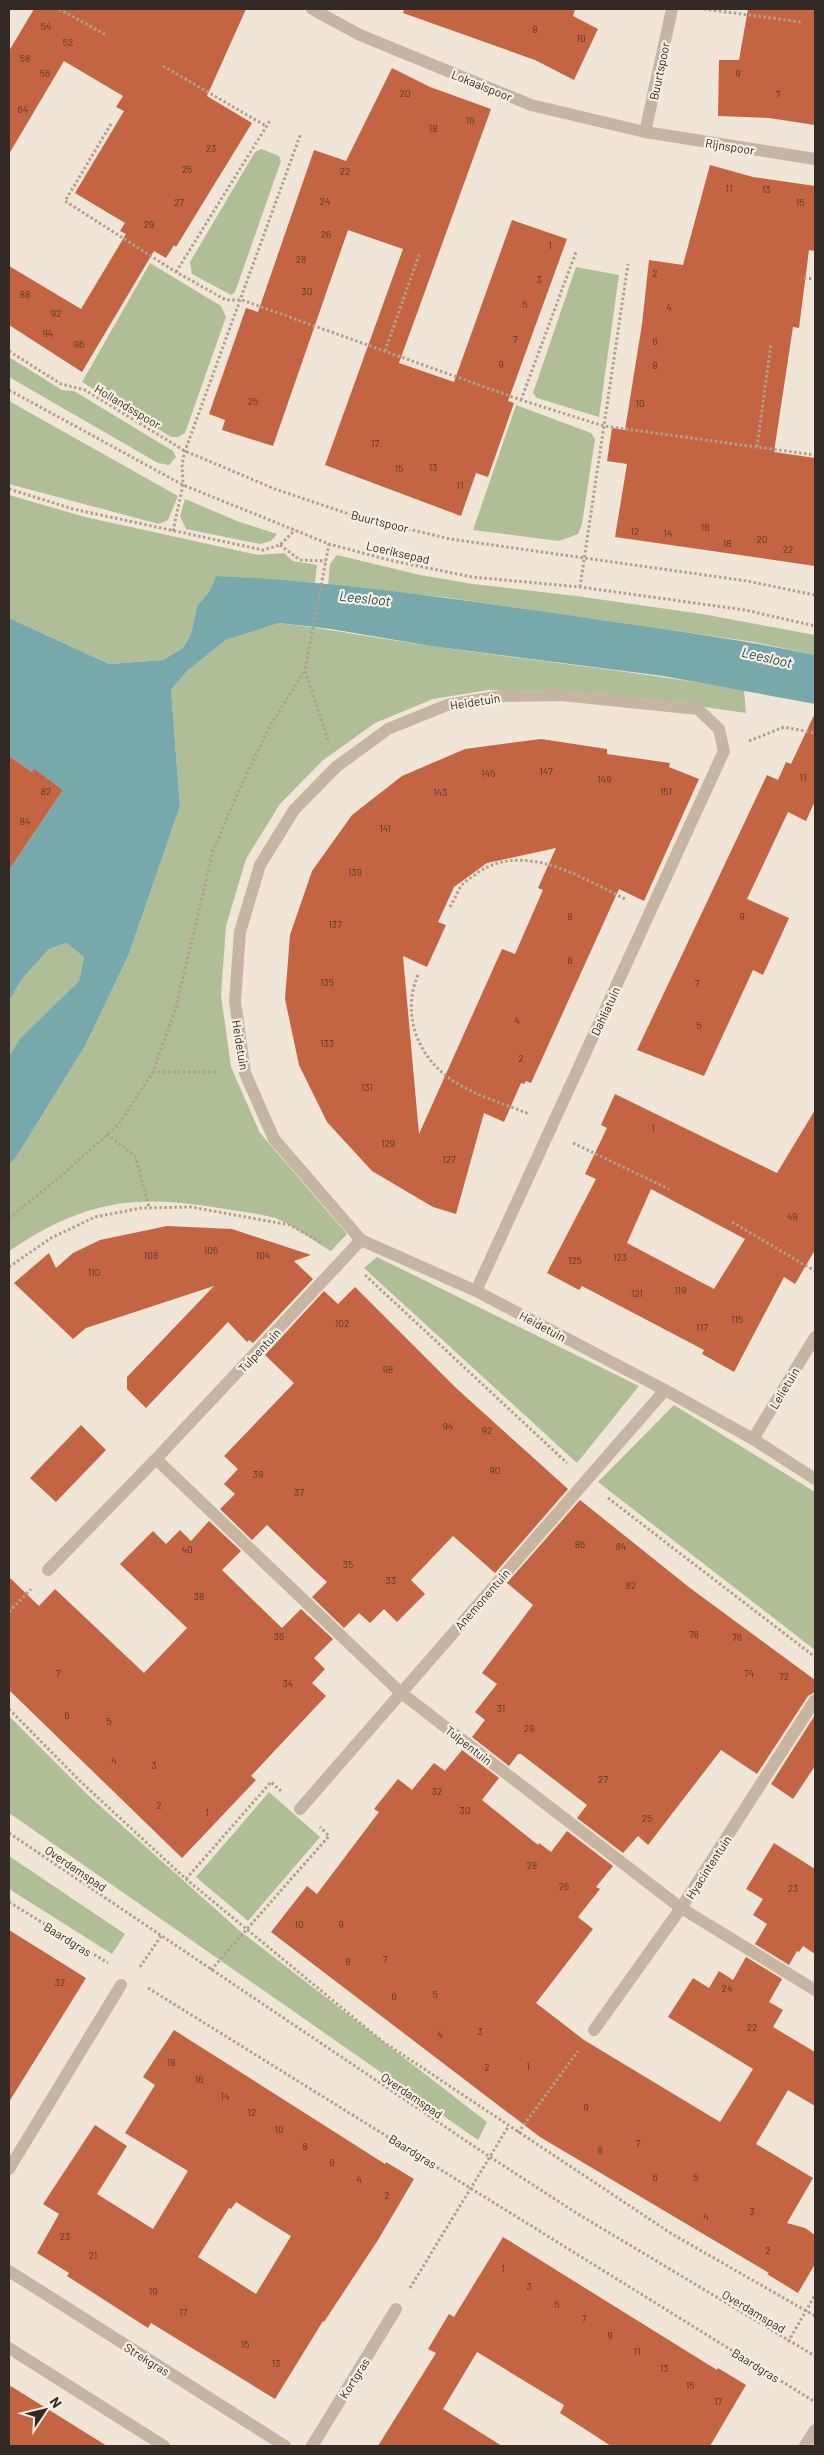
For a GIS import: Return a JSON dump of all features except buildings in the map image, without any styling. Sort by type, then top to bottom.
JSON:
[{"type":"street","name":"Lokaalspoor","points":[[312,9],[329,13],[360,35],[531,105],[645,132]]},
{"type":"street","name":"Buurtspoor","points":[[645,132],[672,9]]},
{"type":"street","name":"Rijnspoor","points":[[645,132],[815,159]]},
{"type":"street","name":"Heidetuin","points":[[724,751],[719,729],[698,709],[561,695],[502,696],[447,704],[388,729],[336,767],[294,810],[260,865],[240,932],[235,1000],[245,1073],[274,1139],[360,1240],[476,1291],[665,1390],[753,1439],[815,1479]]},
{"type":"street","name":"Dahliatuin","points":[[476,1291],[724,751]]},
{"type":"street","name":"Tulpentuin","points":[[48,1570],[156,1459],[360,1240]]},
{"type":"street","name":"Lelietuin","points":[[753,1439],[815,1337]]},
{"type":"street","name":"Anemonentuin","points":[[300,1809],[665,1390]]},
{"type":"street","name":"Tulpentuin","points":[[156,1459],[400,1692],[681,1908],[815,1990]]},
{"type":"street","name":"Hyacintentuin","points":[[594,2030],[681,1908],[815,1700]]},
{"type":"street","points":[[9,2169],[14,2150],[121,1985]]},
{"type":"street","name":"Strekgras","points":[[9,2271],[285,2446]]},
{"type":"street","name":"Kortgras","points":[[312,2446],[396,2309]]},
{"type":"street","points":[[9,2348],[164,2446]]},
{"type":"street","points":[[805,2446],[815,2430]]},
{"type":"path","points":[[59,9],[106,35]]},
{"type":"path","points":[[704,9],[801,22]]},
{"type":"path","points":[[163,66],[266,126]]},
{"type":"path","points":[[176,272],[271,119]]},
{"type":"path","points":[[111,124],[65,201],[176,272],[226,300],[242,300],[521,400],[604,426],[815,455]]},
{"type":"path","points":[[173,531],[183,485],[182,464],[185,451],[242,300],[301,133]]},
{"type":"path","points":[[521,400],[576,252]]},
{"type":"path","points":[[385,352],[420,255]]},
{"type":"path","points":[[580,587],[628,264]]},
{"type":"path","points":[[804,278],[815,279]]},
{"type":"path","points":[[757,447],[771,344]]},
{"type":"path","name":"Hollandsspoor","points":[[9,351],[61,384],[85,390],[185,451]]},
{"type":"path","name":"Loeriksepad","points":[[9,390],[183,485],[329,544],[389,560],[472,577],[580,587],[745,610],[815,626]]},
{"type":"path","name":"Buurtspoor","points":[[185,451],[276,489],[358,517],[450,539],[747,581],[815,595]]},
{"type":"path","points":[[9,489],[73,509],[263,550],[280,545],[295,530]]},
{"type":"path","points":[[9,1218],[61,1176],[119,1124],[154,1072],[176,1007],[213,852],[238,792],[270,726],[305,670],[329,544]]},
{"type":"path","points":[[280,545],[300,560],[326,561]]},
{"type":"path","points":[[305,670],[336,767]]},
{"type":"path","points":[[724,751],[784,726],[815,733]]},
{"type":"path","points":[[450,906],[462,885],[479,872],[492,865],[527,860],[560,868],[650,911]]},
{"type":"path","points":[[418,975],[411,991],[413,1030],[423,1049],[439,1069],[461,1085],[551,1128],[669,1189]]},
{"type":"path","points":[[154,1072],[245,1073]]},
{"type":"path","points":[[108,1134],[135,1156],[148,1207]]},
{"type":"path","points":[[9,1267],[51,1238],[95,1217],[148,1207],[191,1207],[290,1225],[346,1257],[586,1481],[815,1658]]},
{"type":"path","points":[[732,1222],[815,1271]]},
{"type":"path","points":[[9,1709],[81,1782],[186,1879],[382,2041],[518,2134],[672,2234],[815,2316]]},
{"type":"path","points":[[186,1879],[272,1782],[329,1836],[210,1970]]},
{"type":"path","name":"Overdamspad","points":[[9,1833],[490,2157],[578,2214],[788,2342],[815,2356]]},
{"type":"path","name":"Baardgras","points":[[9,1902],[815,2402]]},
{"type":"path","points":[[121,1985],[133,1978],[161,1936]]},
{"type":"path","points":[[518,2134],[594,2030]]},
{"type":"path","points":[[396,2309],[508,2127]]},
{"type":"path","points":[[788,2342],[815,2295]]},
{"type":"green space","points":[[261,149],[279,156],[281,161],[235,292],[231,295],[192,274],[190,262],[255,152]]},
{"type":"green space","points":[[150,263],[221,306],[226,317],[185,433],[178,437],[171,437],[82,382]]},
{"type":"green space","points":[[576,267],[619,275],[599,417],[537,398],[533,393]]},
{"type":"green space","points":[[9,357],[62,390],[74,391],[173,451],[176,457],[169,465],[158,463],[9,377]]},
{"type":"green space","points":[[9,401],[178,496],[168,520],[159,524],[9,484]]},
{"type":"green space","points":[[516,405],[591,433],[595,439],[582,524],[578,534],[559,541],[473,530]]},
{"type":"green space","points":[[9,495],[85,517],[258,555],[284,553],[293,561],[317,565],[315,583],[216,576],[209,592],[197,606],[191,634],[183,648],[163,660],[109,664],[9,618]]},
{"type":"green space","points":[[185,499],[237,521],[277,534],[271,541],[260,544],[186,529],[180,516]]},
{"type":"green space","points":[[337,555],[420,575],[473,584],[702,614],[815,635],[815,655],[754,642],[443,597],[328,585],[330,564]]},
{"type":"green space","points":[[279,623],[744,690],[746,713],[684,704],[546,690],[488,690],[433,699],[375,723],[322,761],[280,804],[246,859],[226,926],[221,995],[231,1067],[260,1133],[347,1234],[331,1251],[289,1224],[268,1216],[188,1204],[134,1202],[85,1212],[35,1234],[9,1251],[9,1164],[15,1159],[85,1046],[129,954],[180,806],[171,690],[187,671],[226,640]]},
{"type":"green space","points":[[66,943],[84,957],[79,981],[21,1039],[9,1057],[9,1001],[22,979],[49,949]]},
{"type":"green space","points":[[377,1257],[639,1386],[577,1463],[364,1268]]},
{"type":"green space","points":[[674,1405],[815,1492],[815,1650],[598,1482]]},
{"type":"green space","points":[[9,1716],[90,1797],[240,1931],[487,2122],[478,2140],[9,1813]]},
{"type":"green space","points":[[269,1792],[320,1837],[248,1921],[196,1877]]},
{"type":"green space","points":[[9,1856],[125,1934],[112,1954],[9,1889]]},
{"type":"water","name":"Leesloot","points":[[216,576],[343,586],[512,607],[685,632],[815,655],[815,704],[663,676],[431,646],[331,629],[279,623],[226,640],[187,671],[171,690],[180,806],[129,954],[85,1046],[15,1159],[9,1164],[9,1057],[20,1039],[79,981],[84,957],[66,943],[49,949],[22,979],[9,1001],[9,870],[63,790],[9,756],[9,618],[109,664],[163,660],[183,648],[191,634],[197,606],[209,592]]}]
